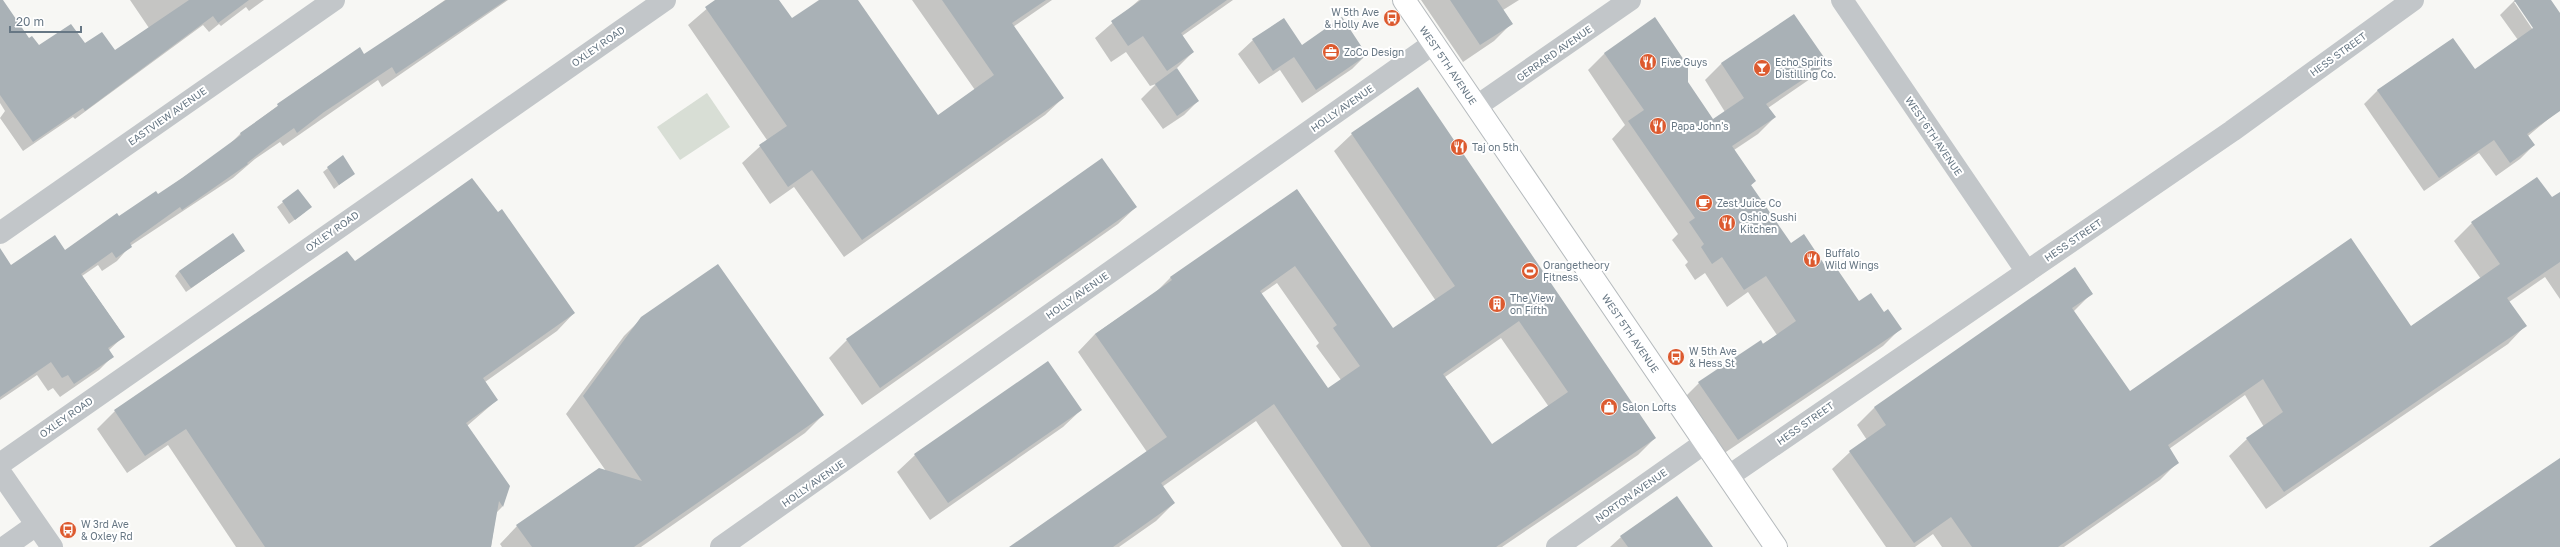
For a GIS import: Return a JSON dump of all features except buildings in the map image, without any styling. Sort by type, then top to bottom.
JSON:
[{"type":"main road","name":"WEST 5TH AVENUE","points":[[1404,0],[1776,547]]},
{"type":"street","name":"EASTVIEW AVENUE","points":[[0,233],[334,0]]},
{"type":"street","name":"OXLEY ROAD","points":[[0,464],[665,0]]},
{"type":"street","name":"GERRARD AVENUE","points":[[1477,106],[1630,0]]},
{"type":"street","name":"WEST 6TH AVENUE","points":[[1842,0],[2027,272]]},
{"type":"street","name":"HESS STREET","points":[[1729,476],[2232,131],[2413,0]]},
{"type":"street","name":"HOLLY AVENUE","points":[[721,547],[1434,43]]},
{"type":"street","name":"NORTON AVENUE","points":[[1557,547],[1706,442]]},
{"type":"street","points":[[0,472],[52,547]]},
{"type":"street","points":[[5,547],[36,525]]},
{"type":"shaded area","points":[[707,93],[730,127],[680,160],[657,127]]},
{"type":"place","name":"W 5th Ave & Holly Ave","points":[[1392,18]]},
{"type":"place","name":"ZoCo Design","points":[[1331,52]]},
{"type":"place","name":"Five Guys","points":[[1648,62]]},
{"type":"place","name":"Echo Spirits Distilling Co.","points":[[1762,68]]},
{"type":"place","name":"Papa John's","points":[[1658,126]]},
{"type":"place","name":"Taj on 5th","points":[[1459,147]]},
{"type":"place","name":"Zest Juice Co","points":[[1704,203]]},
{"type":"place","name":"Oshio Sushi Kitchen","points":[[1727,223]]},
{"type":"place","name":"Buffalo Wild Wings","points":[[1812,259]]},
{"type":"place","name":"Orangetheory Fitness","points":[[1530,271]]},
{"type":"place","name":"The View on Fifth","points":[[1497,304]]},
{"type":"place","name":"W 5th Ave & Hess St","points":[[1676,357]]},
{"type":"place","name":"Salon Lofts","points":[[1609,407]]},
{"type":"place","name":"W 3rd Ave & Oxley Rd","points":[[68,530]]}]
